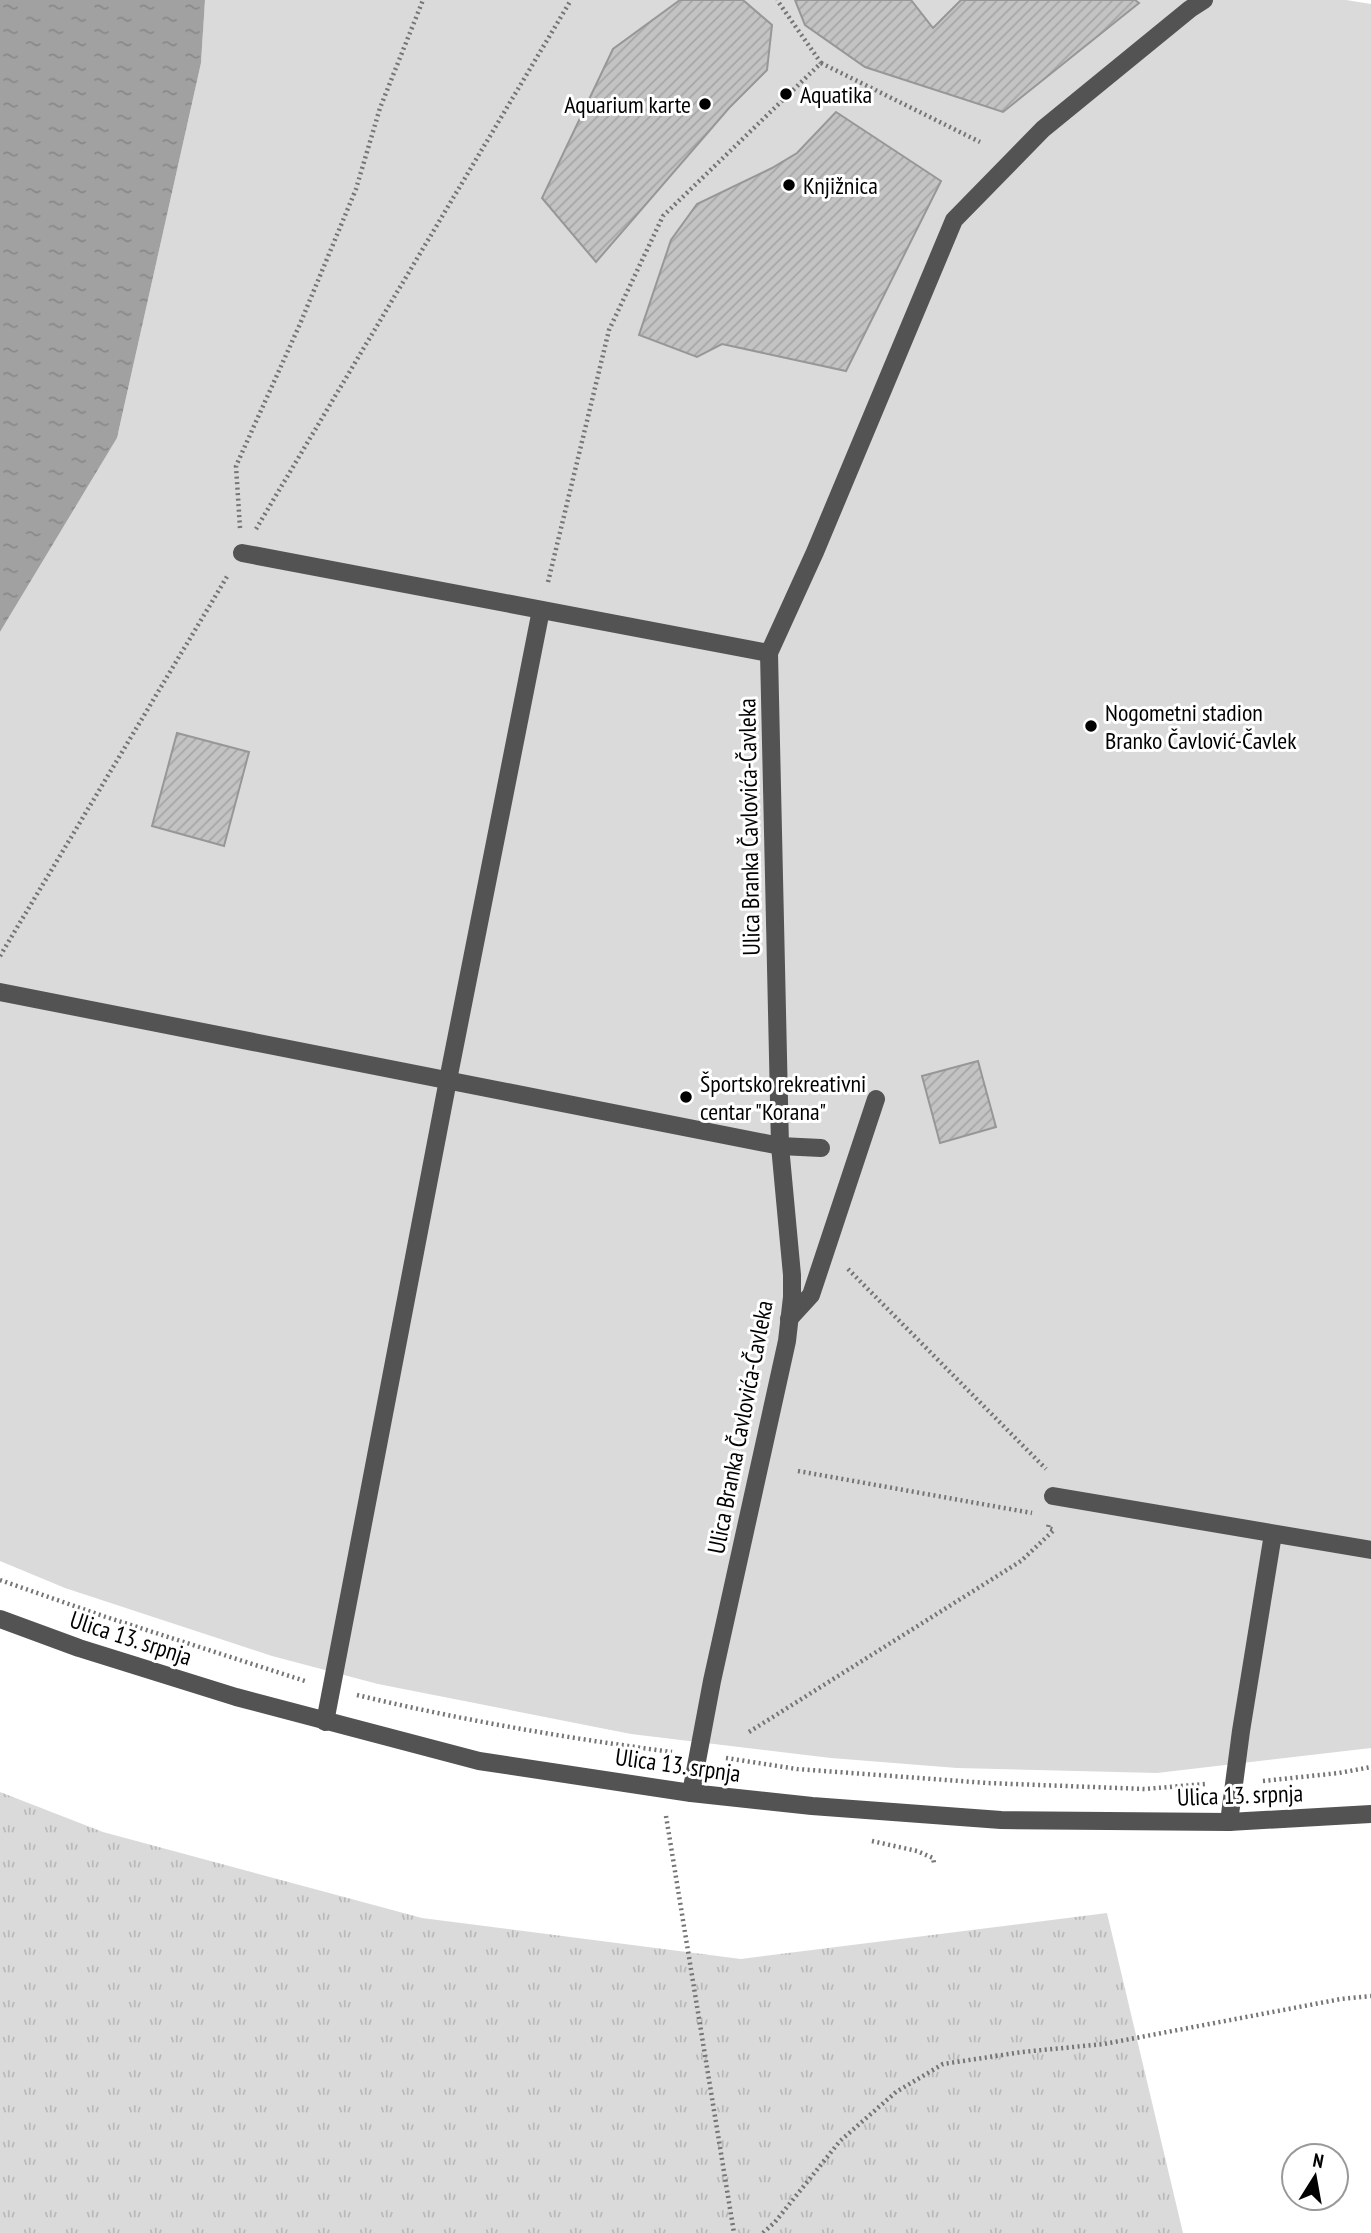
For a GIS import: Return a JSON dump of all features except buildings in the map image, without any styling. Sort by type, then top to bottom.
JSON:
[{"type":"street","name":"Ulica Branka Čavlovića-Čavleka","points":[[691,1793],[712,1681],[787,1341],[789,1319],[792,1275],[780,1146],[769,653],[815,552],[954,220],[1043,129],[1192,3]]},
{"type":"street","points":[[242,553],[769,653]]},
{"type":"street","points":[[325,1722],[541,610]]},
{"type":"street","points":[[0,992],[780,1146],[821,1148]]},
{"type":"street","points":[[789,1319],[811,1295],[876,1100]]},
{"type":"street","points":[[1052,1496],[1371,1550]]},
{"type":"street","points":[[1229,1822],[1273,1534]]},
{"type":"street","name":"Ulica 13. srpnja","points":[[0,1619],[92,1652],[325,1722],[479,1761],[661,1789],[812,1806],[1001,1820],[1229,1822],[1371,1814]]},
{"type":"path","points":[[242,553],[236,466],[356,188],[380,108],[424,0]]},
{"type":"path","points":[[0,956],[571,0]]},
{"type":"path","points":[[778,0],[821,63],[980,142]]},
{"type":"path","points":[[541,610],[609,330],[663,216],[821,63]]},
{"type":"path","points":[[749,1732],[1021,1561],[1054,1530],[1048,1528],[1055,1479],[840,1261]]},
{"type":"path","points":[[798,1471],[1050,1516]]},
{"type":"path","points":[[0,1580],[103,1616],[331,1688],[443,1716],[580,1740],[658,1750]]},
{"type":"path","points":[[760,1763],[797,1769],[987,1783],[1145,1789],[1197,1785]]},
{"type":"path","points":[[1283,1780],[1371,1767]]},
{"type":"path","points":[[661,1789],[734,2233]]},
{"type":"path","points":[[867,1840],[917,1851],[933,1858],[934,1863]]},
{"type":"path","points":[[762,2233],[775,2222],[840,2141],[896,2092],[943,2064],[1022,2052],[1104,2044],[1341,1999],[1371,1996]]},
{"type":"green space","name":"Športsko rekreativni centar \"Korana\"","points":[[205,0],[1346,0],[1371,4],[1371,1748],[1157,1773],[957,1768],[831,1758],[631,1734],[378,1684],[272,1656],[65,1588],[0,1561],[0,632],[117,438],[201,63]]},
{"type":"green space","points":[[0,1792],[103,1832],[422,1918],[741,1959],[1107,1913],[1183,2233],[0,2233]]},
{"type":"water","points":[[0,0],[205,0],[201,63],[117,438],[0,632]]},
{"type":"place","name":"Aquatika","points":[[786,94]]},
{"type":"place","name":"Aquarium karte","points":[[705,104]]},
{"type":"place","name":"Knjižnica","points":[[789,185]]},
{"type":"place","name":"Nogometni stadion Branko Čavlović-Čavlek","points":[[1091,726]]},
{"type":"place","name":"Športsko rekreativni centar \"Korana\"","points":[[686,1097]]}]
